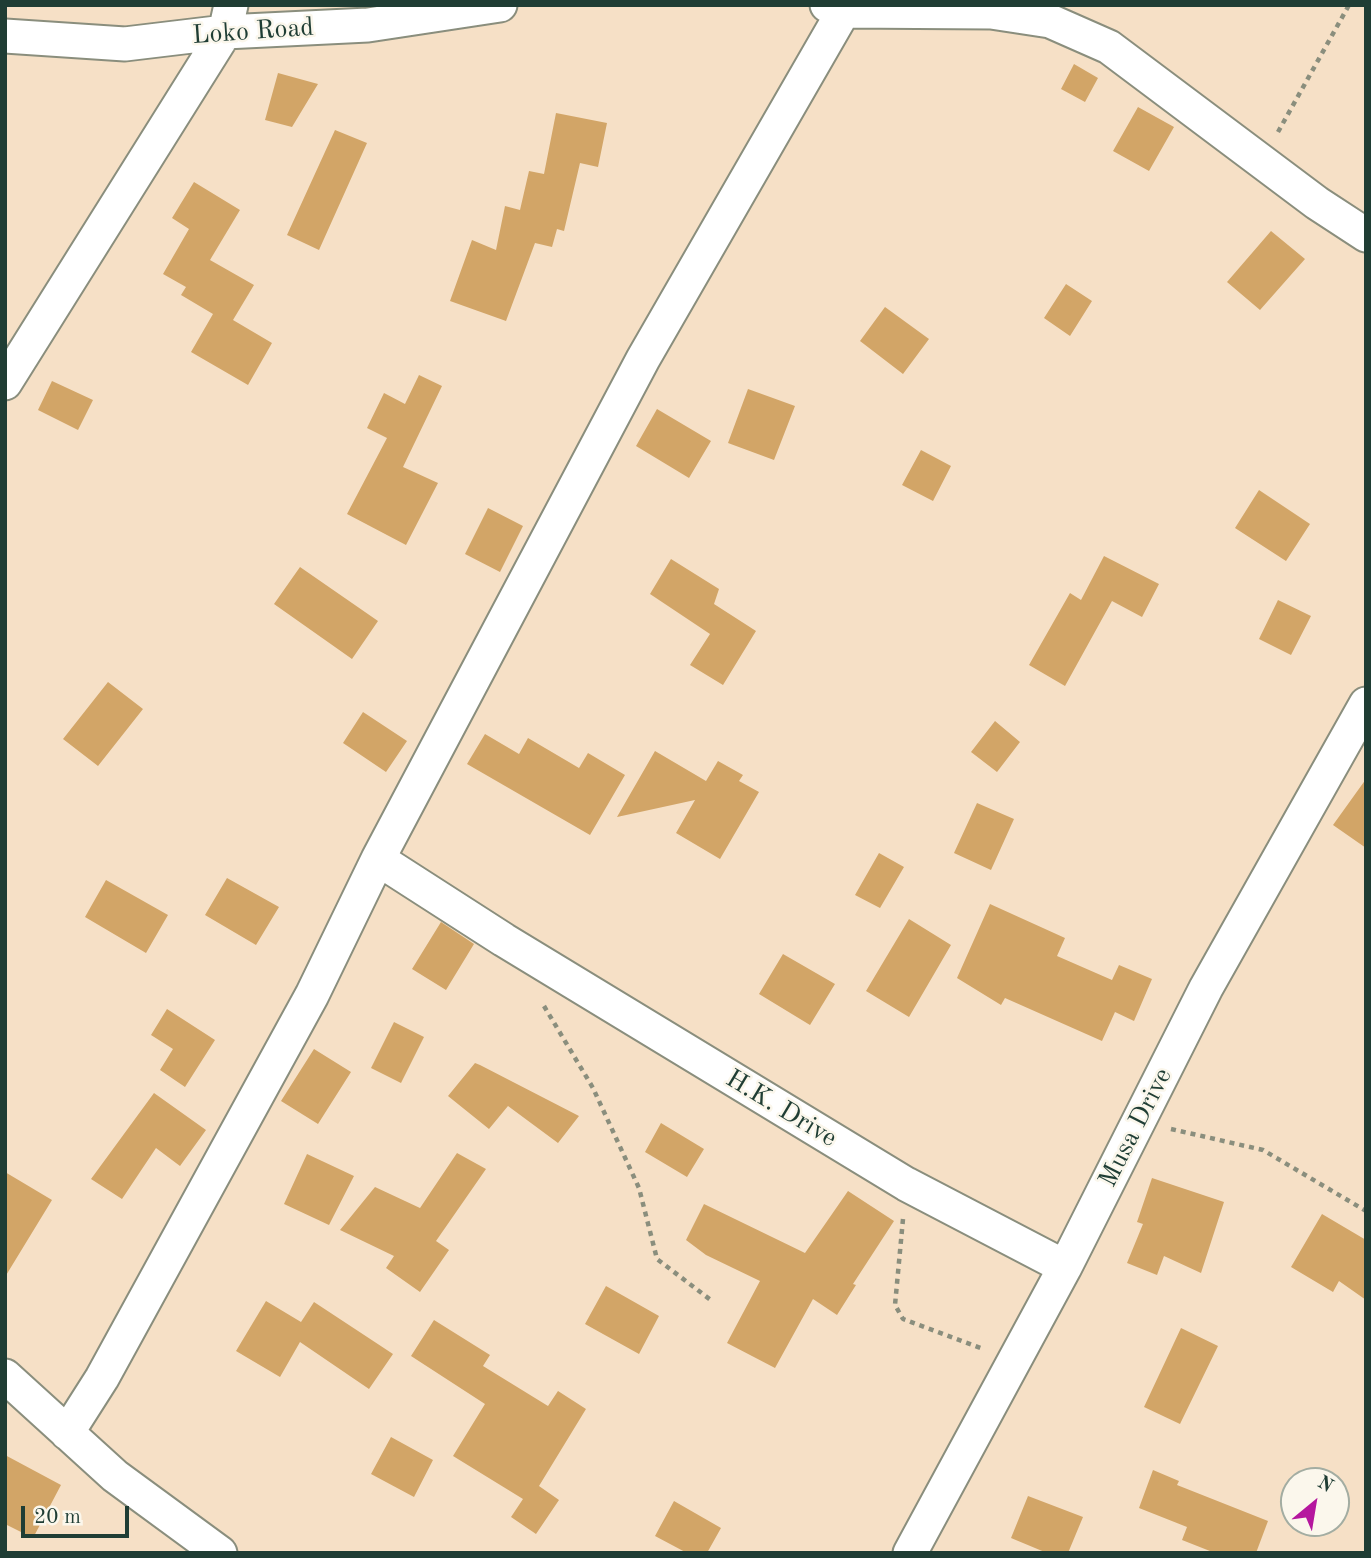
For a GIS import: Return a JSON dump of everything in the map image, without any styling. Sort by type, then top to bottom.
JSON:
[{"type":"street","name":"Loko Road","points":[[5,36],[125,44],[228,19],[368,25],[500,5]]},
{"type":"street","points":[[67,1433],[102,1378],[312,995],[378,859],[643,359],[840,7],[991,12],[1050,21],[1109,47],[1317,204],[1366,234]]},
{"type":"street","points":[[5,383],[228,19]]},
{"type":"street","name":"Musa Drive","points":[[910,1553],[1065,1266],[1206,988],[1366,704]]},
{"type":"street","name":"H.K. Drive","points":[[378,859],[504,940],[905,1184],[1065,1266]]},
{"type":"street","points":[[5,1376],[115,1476],[220,1553]]},
{"type":"path","points":[[1262,160],[1349,5]]},
{"type":"path","points":[[538,997],[593,1088],[633,1175],[657,1259],[712,1301]]},
{"type":"path","points":[[1140,1122],[1262,1150],[1366,1211]]},
{"type":"path","points":[[905,1184],[895,1305],[903,1318],[1012,1360]]},
{"type":"building","points":[[1074,64],[1098,78],[1085,102],[1061,89]]},
{"type":"building","points":[[278,73],[318,84],[292,127],[265,120]]},
{"type":"building","points":[[1138,107],[1174,127],[1149,171],[1113,151]]},
{"type":"building","points":[[556,113],[607,123],[598,167],[580,163],[564,231],[557,229],[552,247],[535,243],[506,321],[450,301],[472,240],[496,250],[505,206],[520,210],[529,171],[544,174]]},
{"type":"building","points":[[335,130],[367,143],[319,250],[287,235]]},
{"type":"building","points":[[194,182],[240,210],[210,260],[254,285],[233,320],[272,343],[248,385],[191,352],[213,314],[181,295],[186,287],[163,274],[189,229],[172,218]]},
{"type":"building","points":[[1271,231],[1305,259],[1260,310],[1227,282]]},
{"type":"building","points":[[1066,284],[1092,301],[1070,336],[1044,318]]},
{"type":"building","points":[[885,307],[929,339],[903,374],[860,341]]},
{"type":"building","points":[[419,375],[442,386],[403,467],[438,483],[406,545],[347,514],[387,438],[367,428],[384,393],[405,404]]},
{"type":"building","points":[[52,381],[93,400],[78,430],[38,410]]},
{"type":"building","points":[[748,389],[795,406],[774,460],[728,443]]},
{"type":"building","points":[[657,409],[711,441],[689,478],[636,446]]},
{"type":"building","points":[[921,450],[951,466],[933,501],[902,485]]},
{"type":"building","points":[[1259,490],[1310,524],[1286,561],[1235,528]]},
{"type":"building","points":[[488,508],[523,526],[500,572],[465,554]]},
{"type":"building","points":[[1104,556],[1159,584],[1142,617],[1112,601],[1065,686],[1029,665],[1070,593],[1081,600]]},
{"type":"building","points":[[671,559],[719,589],[714,604],[756,631],[723,685],[690,665],[710,634],[650,594]]},
{"type":"building","points":[[300,567],[378,621],[352,659],[274,604]]},
{"type":"building","points":[[1278,600],[1311,616],[1291,655],[1259,639]]},
{"type":"building","points":[[108,682],[143,709],[98,766],[63,739]]},
{"type":"building","points":[[363,712],[407,741],[386,772],[343,743]]},
{"type":"building","points":[[995,721],[1020,742],[997,772],[971,752]]},
{"type":"building","points":[[485,734],[519,754],[528,738],[579,768],[588,753],[625,775],[590,835],[467,764]]},
{"type":"building","points":[[655,751],[706,781],[718,761],[743,775],[739,781],[759,792],[720,859],[676,833],[695,800],[617,817]]},
{"type":"building","points":[[1366,779],[1366,848],[1333,825]]},
{"type":"building","points":[[977,803],[1014,819],[991,870],[954,853]]},
{"type":"building","points":[[879,853],[904,867],[880,908],[855,895]]},
{"type":"building","points":[[227,878],[279,907],[256,945],[205,915]]},
{"type":"building","points":[[106,880],[168,915],[146,953],[85,917]]},
{"type":"building","points":[[990,904],[1065,938],[1057,956],[1112,980],[1119,965],[1152,979],[1134,1021],[1115,1012],[1102,1041],[1005,998],[1001,1005],[957,978]]},
{"type":"building","points":[[909,919],[951,945],[909,1017],[866,991]]},
{"type":"building","points":[[441,922],[474,944],[446,990],[412,969]]},
{"type":"building","points":[[783,954],[835,984],[810,1025],[759,994]]},
{"type":"building","points":[[167,1009],[215,1040],[185,1087],[160,1070],[173,1049],[151,1035]]},
{"type":"building","points":[[394,1022],[424,1037],[401,1083],[371,1068]]},
{"type":"building","points":[[314,1049],[351,1072],[318,1124],[281,1101]]},
{"type":"building","points":[[475,1063],[579,1116],[558,1143],[508,1106],[489,1129],[448,1096]]},
{"type":"building","points":[[154,1093],[206,1130],[180,1166],[156,1148],[122,1199],[91,1179]]},
{"type":"building","points":[[661,1123],[704,1149],[687,1177],[645,1152]]},
{"type":"building","points":[[457,1153],[486,1169],[436,1241],[449,1250],[420,1292],[386,1268],[394,1256],[340,1230],[375,1187],[420,1208]]},
{"type":"building","points":[[307,1154],[354,1176],[329,1225],[284,1204]]},
{"type":"building","points":[[5,1172],[52,1200],[5,1277]]},
{"type":"building","points":[[1152,1178],[1224,1202],[1201,1273],[1164,1256],[1157,1275],[1127,1263],[1143,1224],[1137,1222]]},
{"type":"building","points":[[848,1191],[894,1221],[853,1284],[856,1285],[837,1315],[813,1299],[775,1368],[727,1343],[760,1281],[706,1255],[686,1240],[704,1204],[805,1253]]},
{"type":"building","points":[[1322,1214],[1366,1240],[1366,1300],[1339,1281],[1333,1292],[1291,1267]]},
{"type":"building","points":[[606,1286],[659,1316],[639,1354],[585,1324]]},
{"type":"building","points":[[266,1301],[301,1322],[314,1302],[393,1354],[369,1389],[300,1342],[280,1377],[236,1351]]},
{"type":"building","points":[[434,1320],[490,1355],[483,1366],[548,1406],[558,1391],[586,1409],[539,1486],[559,1500],[536,1534],[511,1517],[523,1499],[453,1456],[485,1404],[411,1356]]},
{"type":"building","points":[[1181,1328],[1218,1346],[1180,1424],[1144,1407]]},
{"type":"building","points":[[391,1437],[433,1460],[414,1497],[371,1474]]},
{"type":"building","points":[[5,1455],[61,1485],[33,1538],[5,1524]]},
{"type":"building","points":[[1153,1470],[1179,1481],[1177,1485],[1268,1521],[1256,1553],[1215,1553],[1182,1540],[1187,1527],[1139,1508]]},
{"type":"building","points":[[1028,1496],[1083,1517],[1068,1553],[1047,1553],[1011,1538]]},
{"type":"building","points":[[674,1501],[721,1528],[707,1553],[687,1553],[655,1536]]}]
